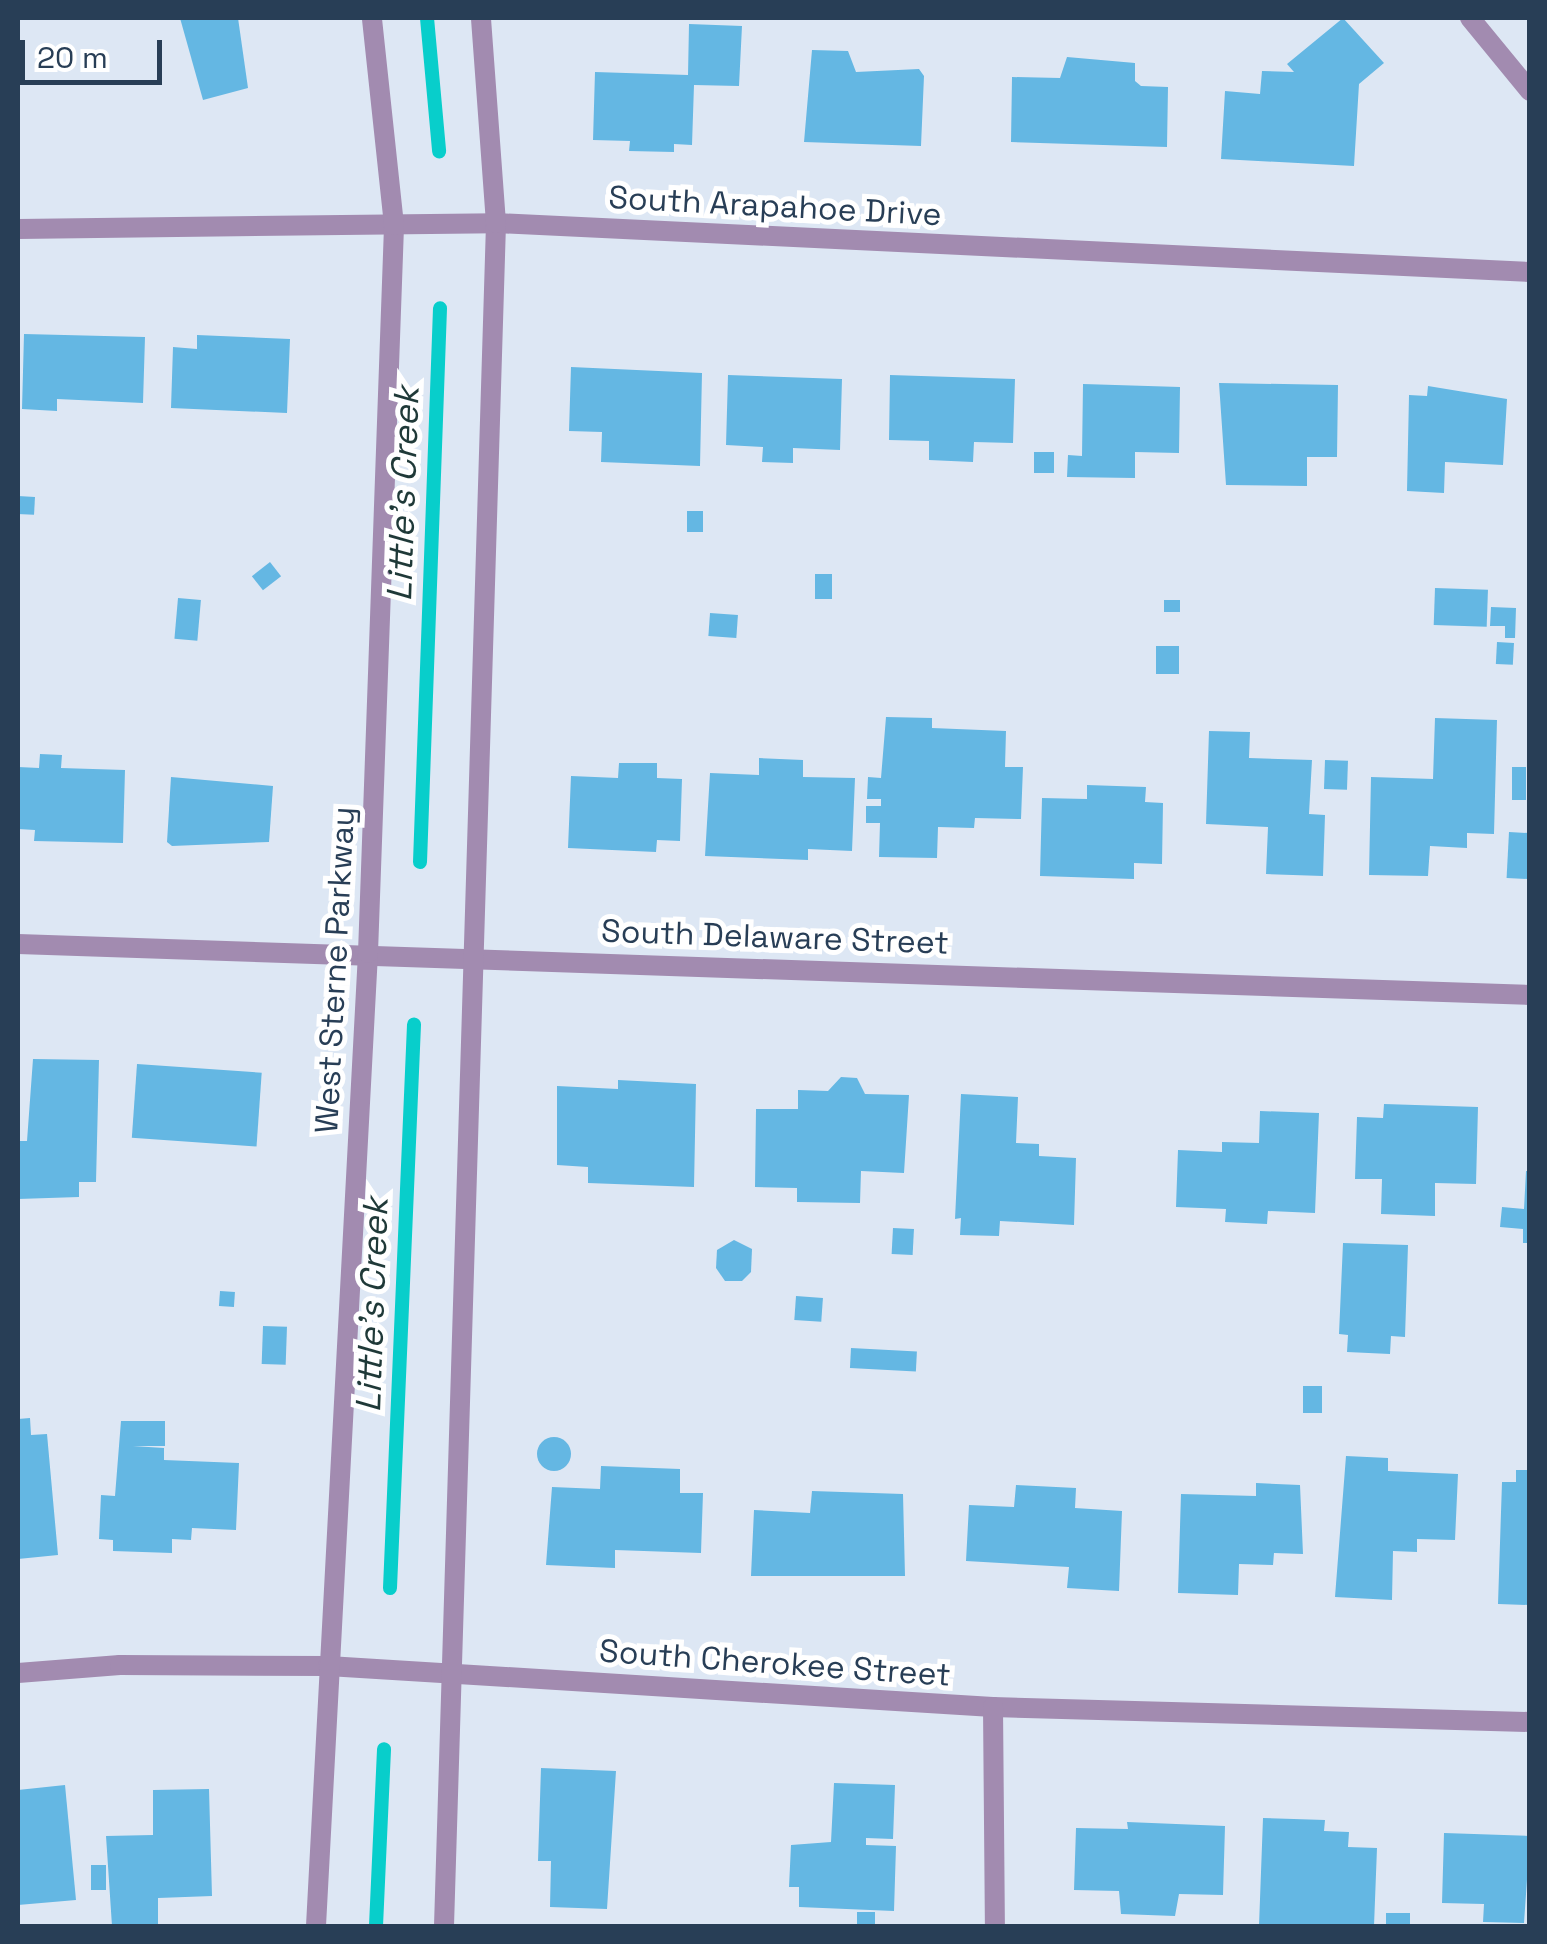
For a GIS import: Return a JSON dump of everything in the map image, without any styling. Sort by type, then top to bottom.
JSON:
[{"type":"street","name":"West Sterne Parkway","points":[[316,1926],[368,954],[394,225],[372,18]]},
{"type":"street","points":[[444,1926],[496,223],[481,18]]},
{"type":"street","points":[[1470,18],[1530,91]]},
{"type":"street","name":"South Arapahoe Drive","points":[[18,228],[496,223],[1530,272]]},
{"type":"street","name":"South Delaware Street","points":[[18,944],[1530,996]]},
{"type":"street","name":"South Cherokee Street","points":[[18,1673],[120,1665],[328,1666],[993,1707],[1530,1722]]},
{"type":"street","points":[[993,1707],[995,1926]]},
{"type":"building","points":[[180,18],[238,18],[248,88],[203,100]]},
{"type":"building","points":[[1343,18],[1384,63],[1359,84],[1354,166],[1221,159],[1225,91],[1260,94],[1262,71],[1294,72],[1287,64]]},
{"type":"building","points":[[689,24],[742,26],[739,86],[694,85],[692,145],[674,144],[674,152],[629,151],[630,141],[593,140],[595,72],[688,75]]},
{"type":"building","points":[[812,50],[848,51],[856,72],[919,69],[924,76],[921,146],[804,142]]},
{"type":"building","points":[[1067,57],[1135,63],[1135,81],[1141,86],[1168,87],[1167,147],[1011,142],[1012,77],[1060,78]]},
{"type":"building","points":[[24,334],[145,337],[143,403],[57,399],[57,411],[22,409]]},
{"type":"building","points":[[197,335],[290,339],[287,413],[171,408],[173,347],[197,349]]},
{"type":"building","points":[[571,367],[702,373],[700,466],[601,462],[602,432],[569,431]]},
{"type":"building","points":[[728,375],[842,379],[840,450],[793,448],[793,463],[762,462],[763,447],[726,445]]},
{"type":"building","points":[[890,375],[1015,379],[1013,443],[974,442],[973,462],[929,460],[929,441],[889,440]]},
{"type":"building","points":[[1219,383],[1338,385],[1337,457],[1307,457],[1307,486],[1226,485]]},
{"type":"building","points":[[1083,384],[1180,387],[1179,453],[1135,452],[1135,478],[1067,477],[1068,455],[1082,456]]},
{"type":"building","points":[[1428,386],[1507,399],[1503,465],[1445,462],[1444,493],[1407,491],[1409,395],[1427,396]]},
{"type":"building","points":[[1034,452],[1054,452],[1054,473],[1034,473]]},
{"type":"building","points":[[18,496],[35,497],[34,515],[18,514]]},
{"type":"building","points":[[687,511],[703,511],[703,532],[687,532]]},
{"type":"building","points":[[270,562],[281,576],[263,590],[252,576]]},
{"type":"building","points":[[815,574],[832,574],[832,599],[815,599]]},
{"type":"building","points":[[1435,588],[1488,590],[1487,627],[1434,625]]},
{"type":"building","points":[[178,598],[201,600],[197,641],[174,639]]},
{"type":"building","points":[[1164,600],[1180,600],[1180,612],[1164,612]]},
{"type":"building","points":[[1491,607],[1516,608],[1515,638],[1505,638],[1505,626],[1490,626]]},
{"type":"building","points":[[710,613],[738,615],[736,638],[708,636]]},
{"type":"building","points":[[1497,642],[1514,643],[1513,665],[1496,664]]},
{"type":"building","points":[[1156,646],[1179,646],[1179,674],[1156,674]]},
{"type":"building","points":[[886,717],[932,718],[932,728],[1006,731],[1005,767],[1023,767],[1021,819],[975,818],[974,828],[938,827],[937,858],[879,857],[880,823],[866,823],[866,806],[881,806],[881,799],[867,799],[868,777],[881,778]]},
{"type":"building","points":[[1435,718],[1497,720],[1494,834],[1467,833],[1467,848],[1430,846],[1428,876],[1369,875],[1371,777],[1433,779]]},
{"type":"building","points":[[1209,731],[1250,732],[1249,758],[1312,760],[1309,814],[1325,815],[1323,876],[1266,874],[1268,827],[1206,824]]},
{"type":"building","points":[[40,754],[62,755],[61,768],[125,770],[123,843],[34,841],[35,830],[18,829],[18,767],[39,768]]},
{"type":"building","points":[[759,758],[803,760],[803,777],[855,778],[852,851],[808,849],[808,860],[705,856],[710,773],[759,775]]},
{"type":"building","points":[[1325,760],[1348,761],[1347,790],[1324,789]]},
{"type":"building","points":[[619,763],[657,763],[657,778],[682,779],[680,841],[657,840],[656,852],[568,848],[571,776],[618,778]]},
{"type":"building","points":[[1512,767],[1526,767],[1526,800],[1512,800]]},
{"type":"building","points":[[171,777],[273,786],[269,842],[172,846],[167,842]]},
{"type":"building","points":[[1087,785],[1146,787],[1145,802],[1163,803],[1162,864],[1134,863],[1134,879],[1040,876],[1042,798],[1087,799]]},
{"type":"building","points":[[1509,832],[1530,833],[1528,879],[1507,878]]},
{"type":"building","points":[[33,1059],[99,1060],[96,1182],[79,1182],[79,1197],[18,1199],[18,1141],[27,1141]]},
{"type":"building","points":[[137,1064],[262,1073],[257,1147],[132,1138]]},
{"type":"building","points":[[841,1077],[857,1078],[865,1094],[909,1095],[904,1173],[861,1171],[860,1203],[797,1202],[797,1188],[755,1187],[756,1109],[798,1109],[798,1090],[828,1091]]},
{"type":"building","points":[[618,1080],[696,1084],[694,1187],[588,1183],[588,1167],[557,1165],[557,1086],[618,1089]]},
{"type":"building","points":[[961,1094],[1018,1097],[1016,1143],[1039,1144],[1039,1156],[1076,1158],[1074,1225],[1000,1221],[999,1236],[960,1235],[961,1218],[955,1219]]},
{"type":"building","points":[[1384,1104],[1478,1107],[1476,1184],[1435,1183],[1435,1216],[1381,1214],[1382,1179],[1355,1179],[1357,1117],[1383,1118]]},
{"type":"building","points":[[1260,1111],[1319,1113],[1315,1213],[1268,1211],[1267,1224],[1225,1222],[1226,1209],[1176,1207],[1178,1150],[1222,1152],[1222,1142],[1259,1143]]},
{"type":"building","points":[[1526,1171],[1530,1171],[1530,1243],[1523,1243],[1523,1229],[1500,1227],[1502,1207],[1524,1209]]},
{"type":"building","points":[[893,1228],[914,1229],[913,1255],[892,1254]]},
{"type":"building","points":[[734,1240],[752,1249],[751,1272],[742,1281],[725,1281],[716,1268],[717,1250]]},
{"type":"building","points":[[1343,1243],[1408,1245],[1405,1337],[1391,1336],[1390,1354],[1347,1352],[1348,1335],[1339,1334]]},
{"type":"building","points":[[220,1291],[235,1292],[234,1307],[219,1306]]},
{"type":"building","points":[[796,1296],[823,1298],[821,1322],[794,1320]]},
{"type":"building","points":[[263,1326],[287,1327],[286,1365],[262,1364]]},
{"type":"building","points":[[851,1348],[917,1351],[916,1371],[850,1368]]},
{"type":"building","points":[[1303,1386],[1322,1386],[1322,1413],[1303,1413]]},
{"type":"building","points":[[30,1418],[31,1435],[47,1434],[58,1555],[18,1559],[18,1419]]},
{"type":"building","points":[[121,1421],[165,1421],[165,1446],[133,1446],[164,1448],[164,1460],[239,1463],[236,1530],[192,1528],[191,1540],[172,1539],[172,1553],[113,1551],[113,1540],[99,1539],[101,1495],[115,1496]]},
{"type":"building","points":[[554,1437],[566,1442],[571,1454],[566,1466],[554,1471],[542,1466],[537,1454],[542,1442]]},
{"type":"building","points":[[1346,1456],[1388,1458],[1388,1471],[1458,1474],[1455,1540],[1417,1539],[1417,1552],[1393,1551],[1392,1600],[1335,1597]]},
{"type":"building","points":[[601,1466],[680,1469],[680,1493],[703,1493],[701,1553],[615,1550],[615,1568],[546,1565],[552,1487],[600,1489]]},
{"type":"building","points":[[1516,1470],[1530,1470],[1530,1605],[1498,1604],[1502,1482],[1516,1482]]},
{"type":"building","points":[[1256,1483],[1300,1485],[1303,1554],[1274,1553],[1273,1565],[1239,1564],[1238,1595],[1178,1593],[1181,1494],[1256,1496]]},
{"type":"building","points":[[1016,1485],[1076,1488],[1075,1508],[1122,1511],[1119,1591],[1067,1588],[1069,1567],[966,1561],[969,1505],[1014,1507]]},
{"type":"building","points":[[812,1491],[903,1494],[905,1576],[751,1576],[754,1510],[810,1513]]},
{"type":"building","points":[[541,1768],[616,1771],[607,1909],[550,1907],[551,1861],[538,1861]]},
{"type":"building","points":[[834,1783],[895,1785],[893,1839],[866,1838],[866,1845],[896,1846],[894,1911],[799,1907],[799,1887],[789,1887],[791,1845],[831,1842]]},
{"type":"building","points":[[65,1785],[76,1900],[18,1905],[18,1790]]},
{"type":"building","points":[[209,1789],[212,1896],[158,1898],[158,1926],[112,1926],[106,1836],[153,1835],[153,1790]]},
{"type":"building","points":[[1263,1818],[1325,1820],[1324,1831],[1349,1832],[1348,1847],[1377,1848],[1374,1926],[1259,1926]]},
{"type":"building","points":[[1127,1822],[1225,1826],[1223,1895],[1179,1894],[1175,1916],[1121,1914],[1119,1891],[1074,1890],[1076,1828],[1128,1829]]},
{"type":"building","points":[[1444,1833],[1530,1836],[1524,1923],[1483,1922],[1484,1904],[1442,1903]]},
{"type":"building","points":[[91,1865],[106,1865],[106,1890],[91,1890]]},
{"type":"building","points":[[857,1912],[875,1912],[875,1926],[857,1926]]},
{"type":"building","points":[[1386,1913],[1410,1913],[1410,1926],[1386,1926]]},
{"type":"waterway","name":"Little's Creek","points":[[427,18],[439,151]]},
{"type":"waterway","name":"Little's Creek","points":[[420,862],[440,308]]},
{"type":"waterway","name":"Little's Creek","points":[[390,1588],[414,1025]]},
{"type":"waterway","name":"Little's Creek","points":[[376,1926],[384,1749]]}]
